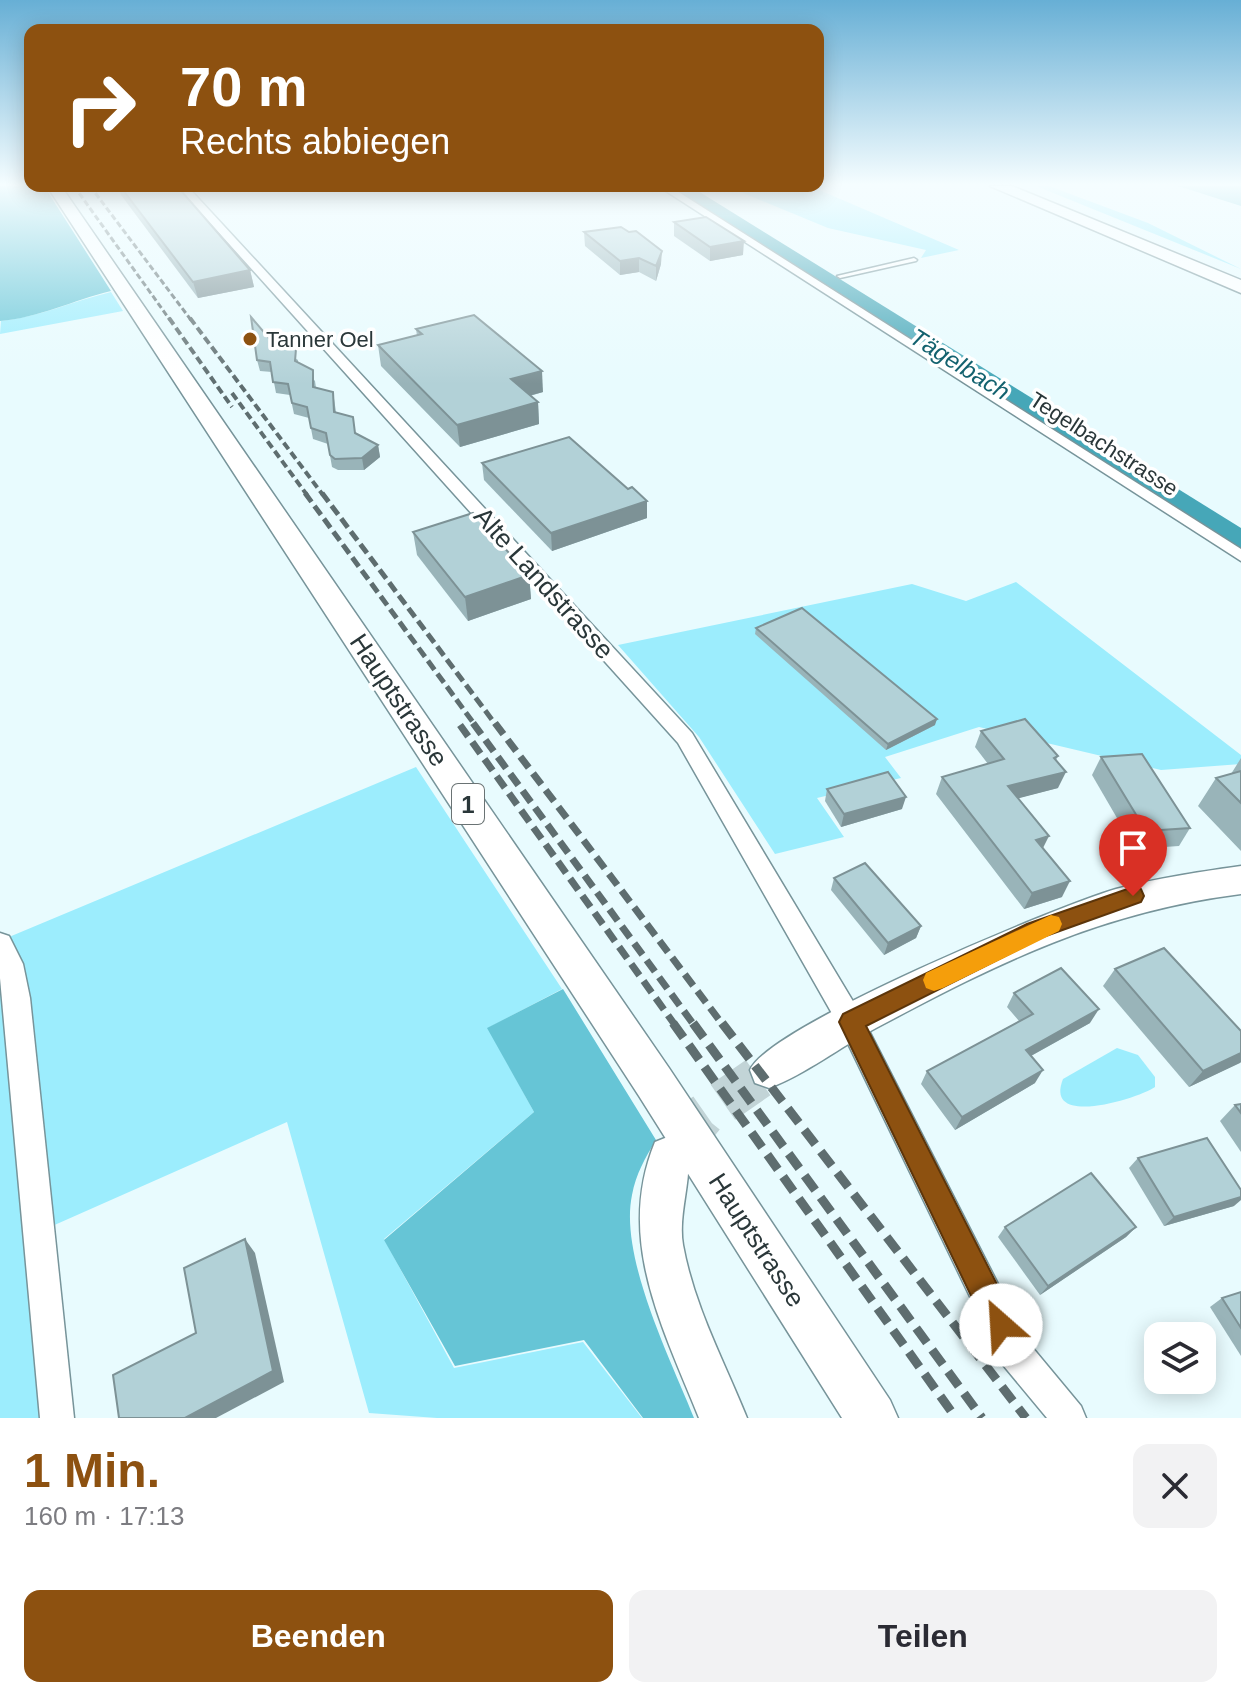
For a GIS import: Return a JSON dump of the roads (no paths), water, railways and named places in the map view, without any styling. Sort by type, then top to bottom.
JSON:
[{"type":"highway","points":[[1157,252],[1241,287]]},
{"type":"highway","points":[[1178,252],[1241,278]]},
{"type":"main road","name":"Hauptstrasse","points":[[98,252],[654,1082],[872,1418]]},
{"type":"street","name":"Alte Landstrasse","points":[[242,252],[685,738],[851,1022],[1015,1353],[1069,1418]]},
{"type":"street","name":"Tegelbachstrasse","points":[[766,252],[1241,556]]},
{"type":"street","points":[[769,1070],[851,1022],[1035,931],[1133,896],[1188,885],[1241,880]]},
{"type":"street","points":[[0,944],[10,964],[17,998],[57,1418]]},
{"type":"street","points":[[670,1157],[661,1209],[661,1241],[675,1296],[723,1418]]},
{"type":"lane","points":[[840,276],[914,260]]},
{"type":"waterway","name":"Tägelbach","points":[[783,252],[1241,542]]},
{"type":"tunnel","points":[[678,1147],[703,1116],[769,1070]]},
{"type":"railway","points":[[121,252],[170,320]]},
{"type":"railway","points":[[140,252],[191,320]]},
{"type":"railway","points":[[169,318],[232,407]]},
{"type":"railway","points":[[190,318],[323,495]]},
{"type":"railway","points":[[232,393],[307,495]]},
{"type":"railway","points":[[305,493],[475,725]]},
{"type":"railway","points":[[322,493],[496,725]]},
{"type":"railway","points":[[473,723],[694,1025]]},
{"type":"railway","points":[[495,723],[723,1025]]},
{"type":"railway","points":[[460,725],[675,1025]]},
{"type":"railway","points":[[673,1023],[956,1418]]},
{"type":"railway","points":[[693,1023],[982,1418]]},
{"type":"railway","points":[[722,1023],[1026,1418]]},
{"type":"place","name":"Tanner Oel","points":[[250,339]]}]
